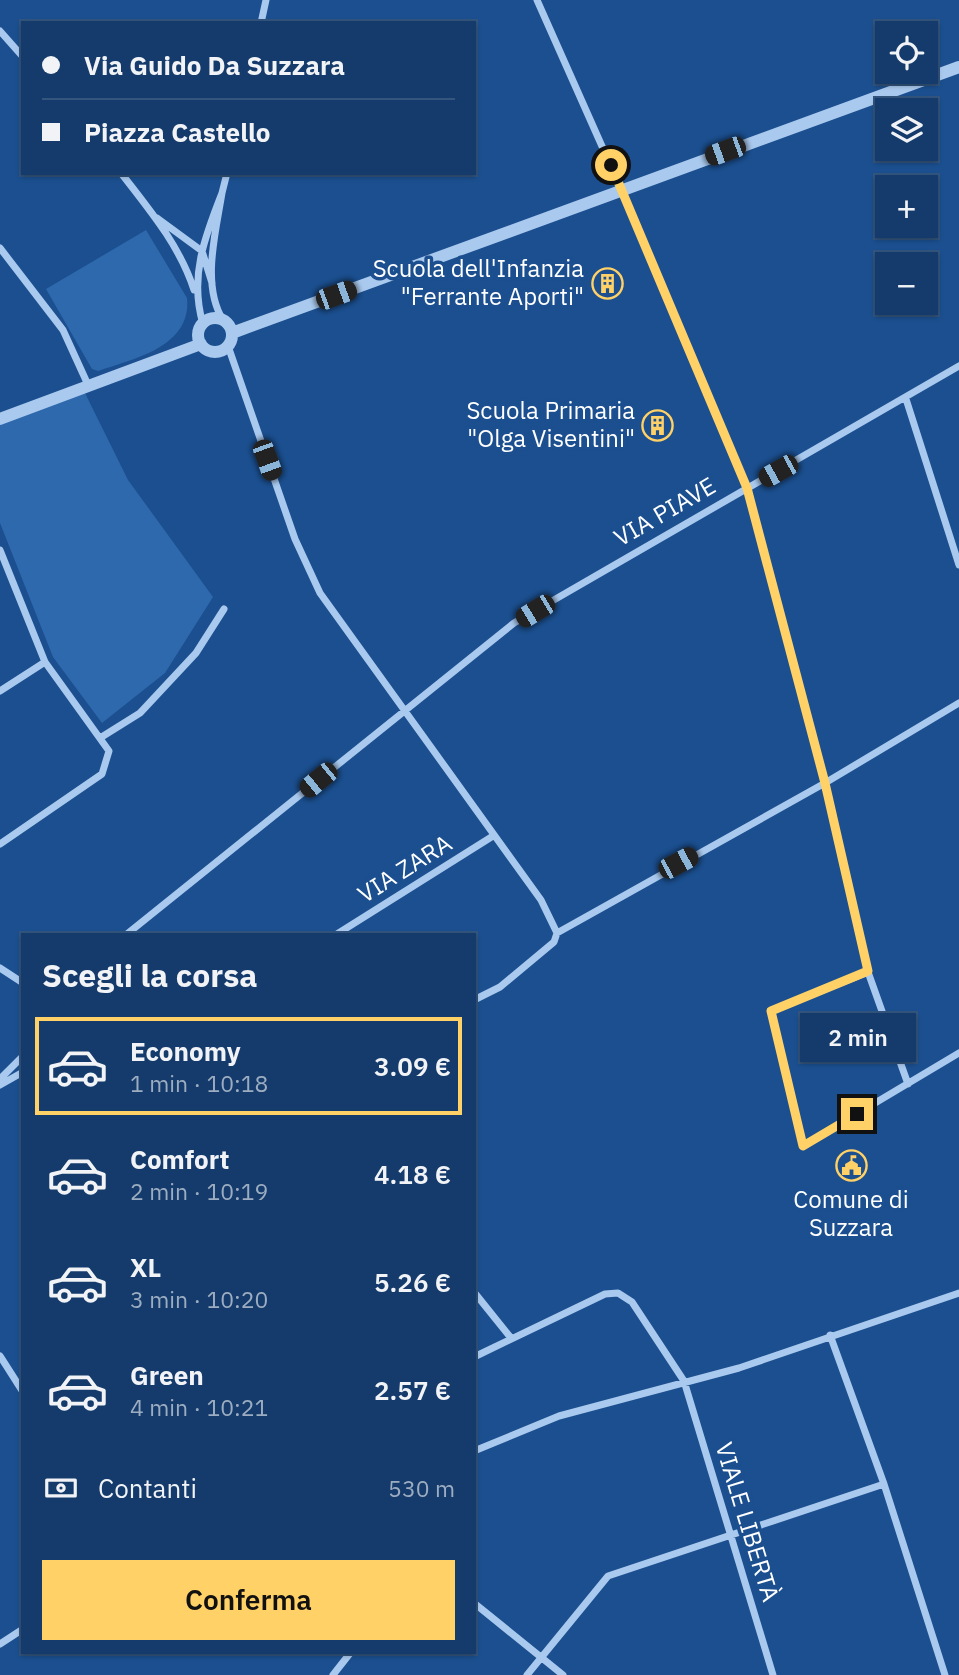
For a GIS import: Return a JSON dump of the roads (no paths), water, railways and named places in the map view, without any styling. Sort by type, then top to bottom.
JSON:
[{"type":"street","points":[[261,21],[266,0]]},
{"type":"street","points":[[537,0],[621,189],[747,488],[825,783],[868,971],[908,1084]]},
{"type":"street","points":[[0,31],[21,55]]},
{"type":"street","points":[[232,333],[959,67]]},
{"type":"street","points":[[123,175],[154,215],[188,271],[203,324]]},
{"type":"street","points":[[196,298],[202,251],[226,175]]},
{"type":"street","points":[[213,285],[213,253],[222,193]]},
{"type":"street","points":[[154,215],[202,251],[218,311],[232,333]]},
{"type":"street","points":[[0,248],[63,330],[89,387]]},
{"type":"street","points":[[223,320],[212,318],[203,324],[198,334],[201,344],[214,352],[228,346]]},
{"type":"street","points":[[232,333],[228,346],[295,539],[320,593],[541,900],[557,933]]},
{"type":"street","points":[[0,419],[201,344]]},
{"type":"street","name":"VIA PIAVE","points":[[128,933],[514,624],[959,366]]},
{"type":"street","points":[[906,399],[959,565]]},
{"type":"street","points":[[0,551],[45,662],[109,751],[102,774],[0,844]]},
{"type":"street","points":[[100,738],[141,713],[196,653],[224,608]]},
{"type":"street","points":[[0,691],[45,662]]},
{"type":"street","points":[[476,999],[499,987],[554,942],[557,933],[825,783],[959,703]]},
{"type":"street","name":"VIA ZARA","points":[[339,933],[493,836]]},
{"type":"street","points":[[0,968],[21,982]]},
{"type":"street","points":[[868,971],[771,1011],[803,1146],[959,1053]]},
{"type":"street","points":[[0,1079],[21,1058]]},
{"type":"street","points":[[0,1086],[21,1073]]},
{"type":"street","name":"VIALE LIBERTÀ","points":[[511,1338],[605,1294],[618,1293],[632,1302],[684,1381],[773,1675]]},
{"type":"street","points":[[476,1450],[559,1416],[739,1368],[959,1293]]},
{"type":"street","points":[[476,1294],[511,1338],[476,1356]]},
{"type":"street","points":[[830,1335],[884,1484],[945,1675]]},
{"type":"street","points":[[0,1356],[21,1389]]},
{"type":"street","points":[[527,1675],[608,1576],[884,1484]]},
{"type":"street","points":[[476,1605],[563,1675]]},
{"type":"street","points":[[0,1644],[21,1630]]},
{"type":"street","points":[[333,1675],[349,1654]]},
{"type":"place","name":"Scuola dell'Infanzia \"Ferrante Aporti\"","points":[[607,283]]},
{"type":"place","name":"Scuola Primaria \"Olga Visentini\"","points":[[658,425]]},
{"type":"place","name":"Comune di Suzzara","points":[[851,1166]]}]
